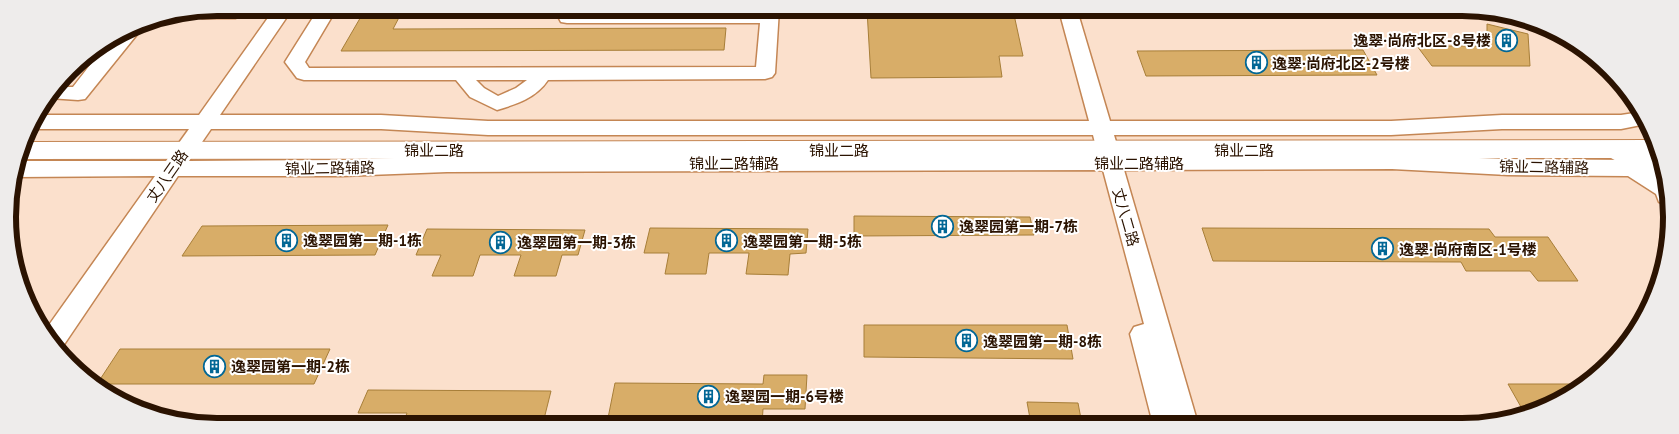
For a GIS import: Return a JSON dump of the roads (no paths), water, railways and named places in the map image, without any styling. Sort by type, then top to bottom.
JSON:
[{"type":"main road","name":"锦业二路","points":[[1099,145],[1646,138]]},
{"type":"main road","name":"锦业二路","points":[[28,151],[182,145],[483,139],[1099,145],[1624,159],[1651,150]]},
{"type":"main road","name":"锦业二路","points":[[32,140],[182,145]]},
{"type":"main road","points":[[1624,159],[1658,173]]},
{"type":"street","name":"丈八三路","points":[[55,336],[267,16]]},
{"type":"street","name":"丈八三路","points":[[47,324],[278,16]]},
{"type":"street","points":[[323,16],[295,62],[304,74],[765,73],[769,16]]},
{"type":"street","points":[[566,16],[567,18],[591,16]]},
{"type":"street","name":"丈八二路","points":[[1058,16],[1182,418]]},
{"type":"street","name":"丈八二路","points":[[1069,16],[1166,418]]},
{"type":"street","points":[[59,93],[78,94],[123,40]]},
{"type":"street","points":[[463,74],[468,84],[479,95],[497,103],[523,95],[537,83],[542,73]]},
{"type":"street","points":[[483,139],[497,103]]},
{"type":"street","name":"锦业二路辅路","points":[[40,123],[342,168],[1099,145],[1502,122],[1621,122],[1637,119]]},
{"type":"street","name":"锦业二路辅路","points":[[22,169],[182,145],[381,122],[483,139]]},
{"type":"street","points":[[1624,159],[1660,186]]},
{"type":"place","name":"逸翠·尚府北区-8号楼","points":[[1507,40]]},
{"type":"place","name":"逸翠·尚府北区-2号楼","points":[[1256,63]]},
{"type":"place","name":"逸翠园第一期-7栋","points":[[943,226]]},
{"type":"place","name":"逸翠园第一期-1栋","points":[[287,240]]},
{"type":"place","name":"逸翠园第一期-5栋","points":[[727,241]]},
{"type":"place","name":"逸翠园第一期-3栋","points":[[501,242]]},
{"type":"place","name":"逸翠·尚府南区-1号楼","points":[[1383,249]]},
{"type":"place","name":"逸翠园第一期-8栋","points":[[967,341]]},
{"type":"place","name":"逸翠园第一期-2栋","points":[[215,366]]},
{"type":"place","name":"逸翠园一期-6号楼","points":[[709,396]]}]
